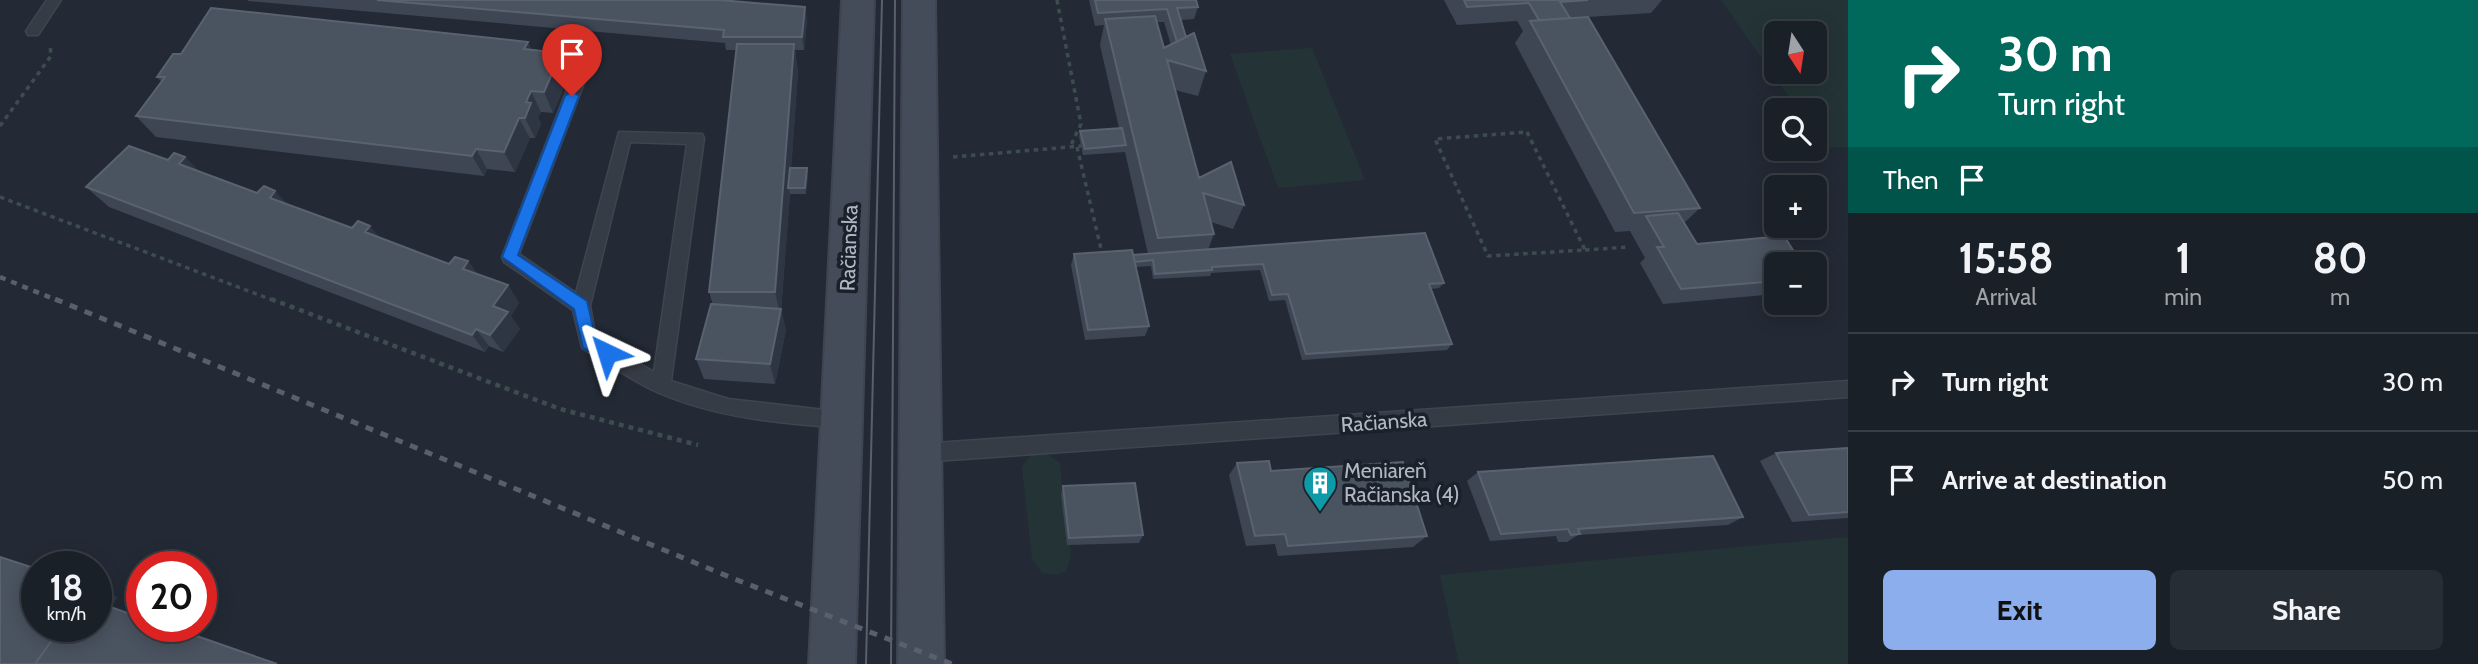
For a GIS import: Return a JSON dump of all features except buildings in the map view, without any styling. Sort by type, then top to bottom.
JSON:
[{"type":"main road","name":"Račianska","points":[[832,664],[858,0]]},
{"type":"main road","points":[[919,0],[921,664]]},
{"type":"lane","points":[[33,31],[54,0]]},
{"type":"lane","points":[[581,306],[510,257],[591,46]]},
{"type":"lane","points":[[661,385],[696,138],[624,136],[581,306],[588,343],[661,385],[707,402],[842,419]]},
{"type":"lane","name":"Račianska","points":[[920,453],[1848,389]]},
{"type":"path","points":[[1057,0],[1081,124],[1070,147]]},
{"type":"path","points":[[0,126],[51,56],[49,38],[33,31]]},
{"type":"path","points":[[1585,250],[1527,132],[1435,138],[1489,256],[1585,250],[1628,247]]},
{"type":"path","points":[[941,158],[1079,146],[1102,253]]},
{"type":"path","points":[[0,197],[560,408],[698,445]]},
{"type":"shaded area","points":[[1721,0],[1848,0],[1848,147],[1827,148],[1827,98],[1790,98],[1780,84],[1827,84],[1827,21],[1764,21],[1764,61]]},
{"type":"shaded area","points":[[1312,48],[1365,180],[1278,188],[1230,54]]},
{"type":"shaded area","points":[[1043,451],[1060,463],[1067,545],[1070,545],[1071,557],[1066,571],[1057,575],[1042,573],[1032,559],[1022,467],[1033,452]]},
{"type":"shaded area","points":[[1848,537],[1848,664],[1459,664],[1440,575]]},
{"type":"tram line","points":[[866,664],[882,0]]},
{"type":"tram line","points":[[891,664],[895,0]]},
{"type":"railway","points":[[0,277],[59,301]]},
{"type":"railway","points":[[55,299],[732,578],[952,664]]},
{"type":"place","name":"Meniareň Račianska (4)","points":[[1320,513]]},
{"type":"route","points":[[572,96],[510,257],[581,306],[588,343],[607,353]]}]
